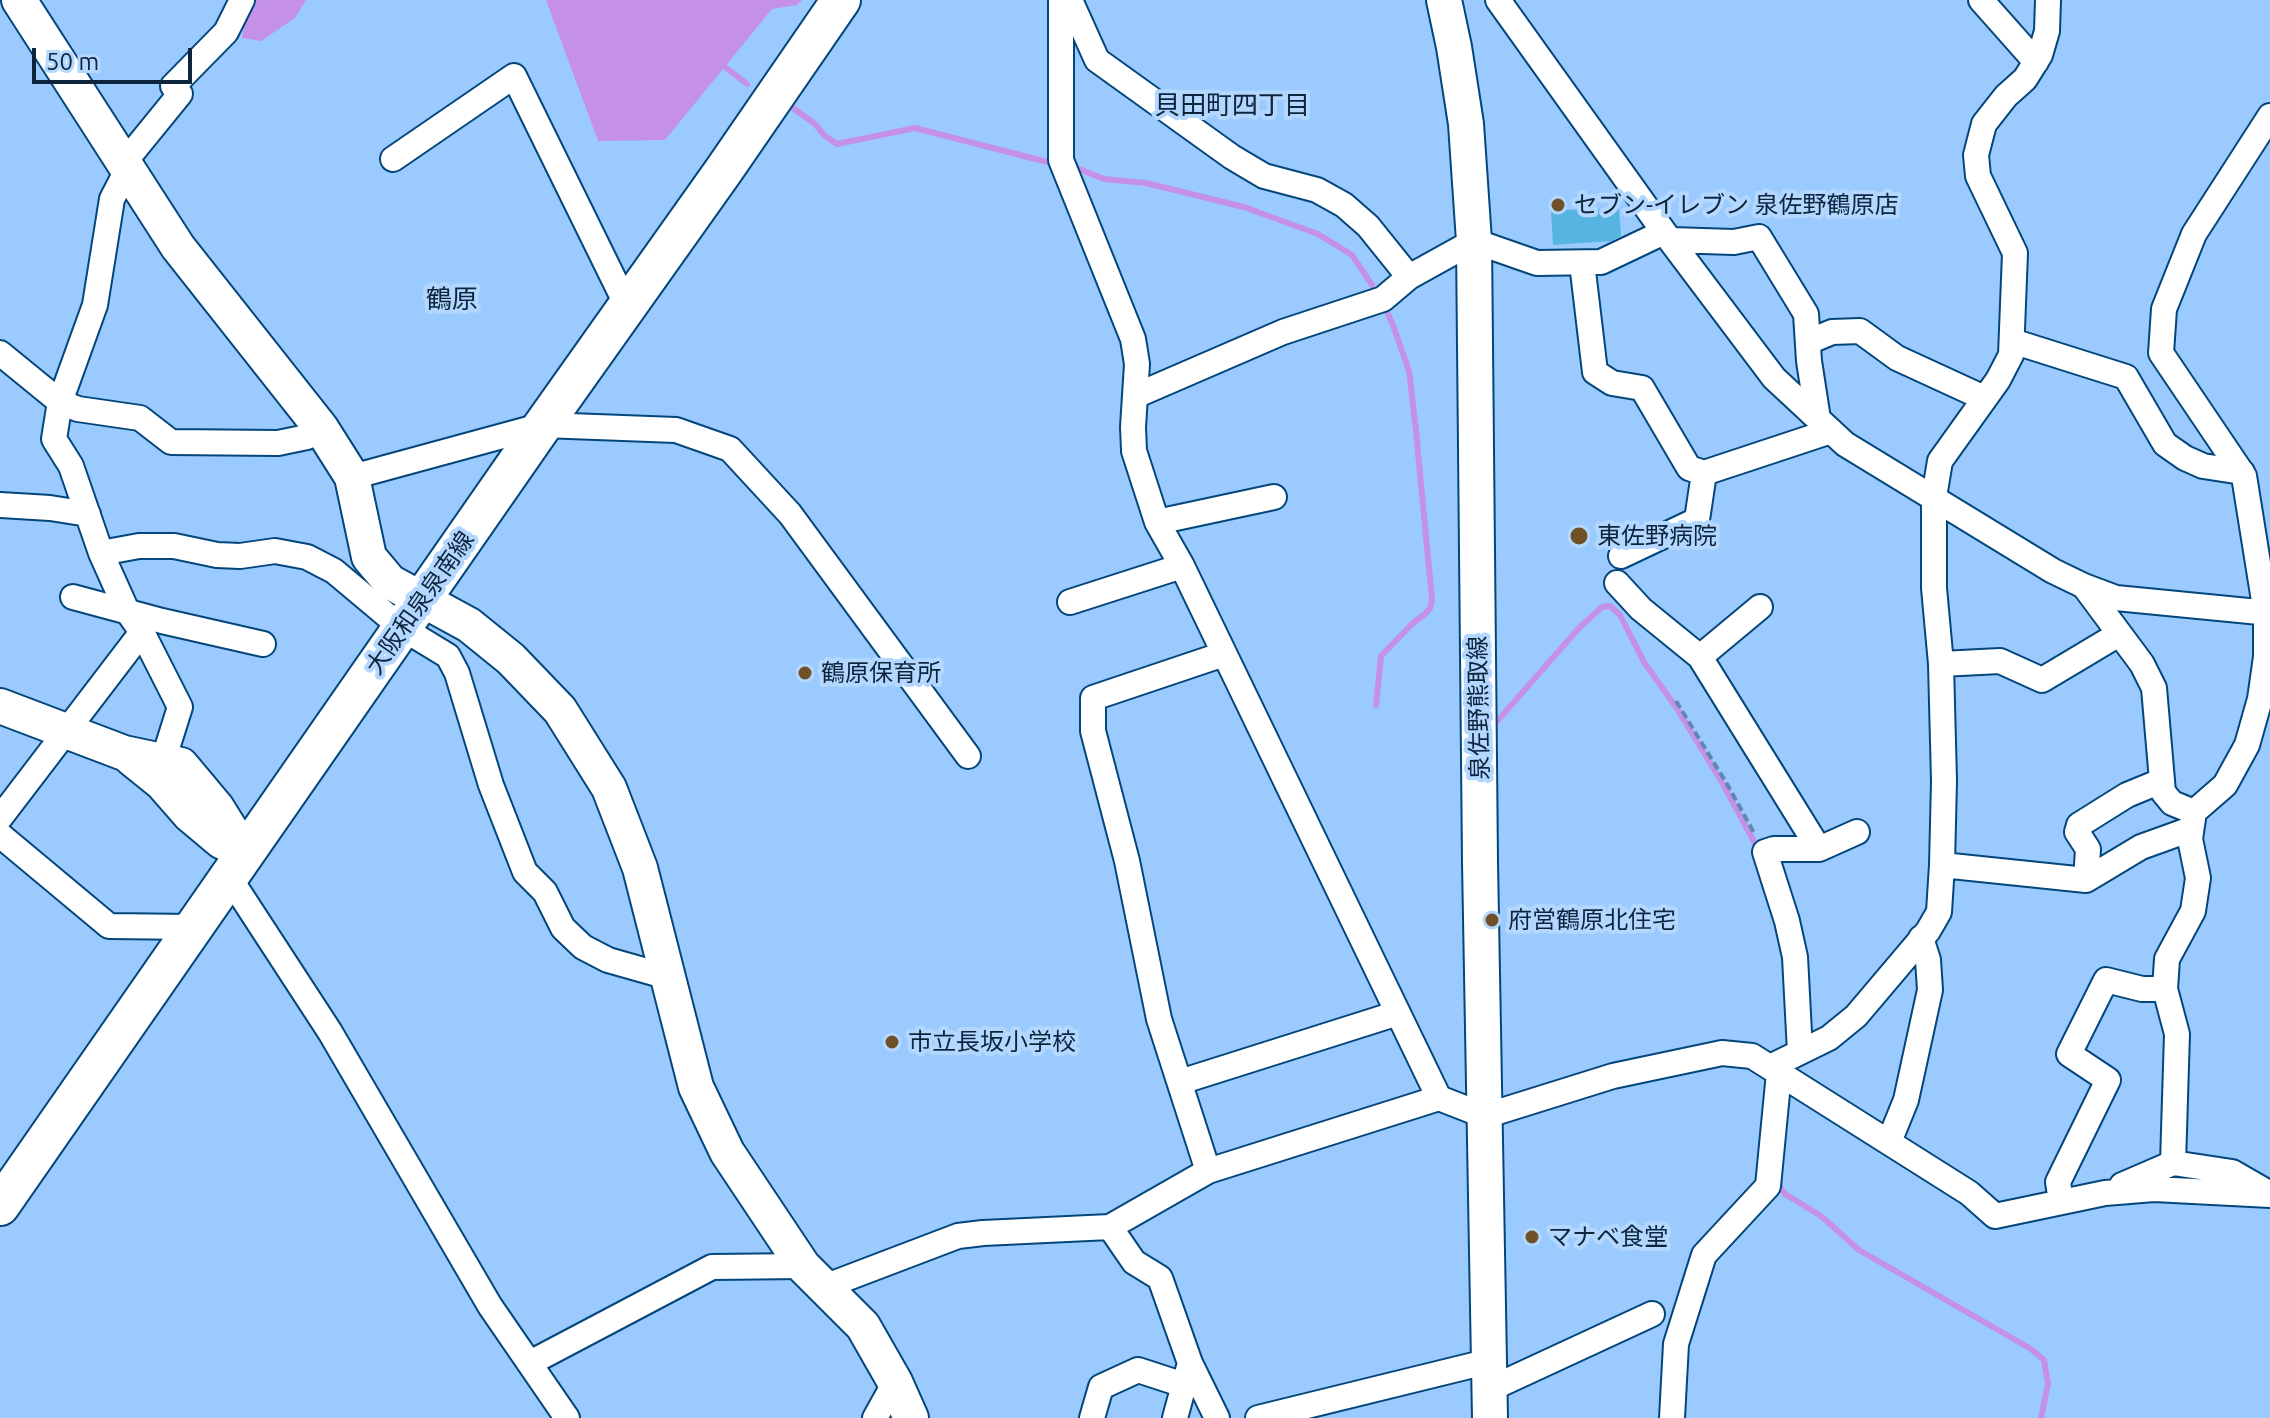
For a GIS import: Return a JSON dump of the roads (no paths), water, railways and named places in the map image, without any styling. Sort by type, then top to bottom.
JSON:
[{"type":"main road","name":"大阪和泉泉南線","points":[[0,1206],[841,0]]},
{"type":"street","points":[[19,0],[178,247],[321,428],[352,477],[369,557],[448,656],[457,673],[491,785],[525,872],[545,892],[563,928],[583,947],[608,960],[668,977]]},
{"type":"street","points":[[163,761],[180,707],[142,632],[127,611],[101,553],[71,466],[54,439],[60,402],[95,305],[112,199],[125,167],[180,94],[173,86],[226,32],[242,0]]},
{"type":"street","points":[[1061,0],[1061,160],[1133,339],[1137,364],[1134,451],[1157,522],[1182,566],[1439,1098]]},
{"type":"street","points":[[1070,0],[1097,60],[1232,157],[1264,176],[1317,190],[1344,205],[1368,226],[1409,277]]},
{"type":"street","name":"泉佐野熊取線","points":[[1444,0],[1466,124],[1474,241],[1490,1389]]},
{"type":"street","points":[[1498,0],[1774,378],[1845,444],[2053,571],[2084,586],[2116,598],[2268,613]]},
{"type":"street","points":[[1981,0],[2036,62]]},
{"type":"street","points":[[1774,1070],[1800,1052],[1829,1038],[1856,1016],[1939,912],[1944,781],[1941,664],[1934,588],[1934,497],[1940,461],[1998,380],[2011,355],[2015,253],[1978,176],[1976,155],[1984,124],[2006,96],[2025,79],[2040,55],[2047,31],[2048,0]]},
{"type":"street","points":[[393,159],[514,76],[627,306]]},
{"type":"street","points":[[1942,865],[2086,880],[2193,821],[2225,785],[2247,745],[2262,685],[2268,613],[2244,476],[2161,353],[2164,309],[2194,234],[2270,116]]},
{"type":"street","points":[[1135,396],[1283,332],[1383,299],[1409,277],[1474,241],[1537,263],[1582,263],[1601,262],[1668,236],[1734,242],[1759,237],[1806,314],[1808,342],[1825,425]]},
{"type":"street","points":[[1582,263],[1595,372],[1612,383],[1642,388],[1689,468],[1704,473],[1825,425]]},
{"type":"street","points":[[1808,342],[1832,332],[1860,331],[1897,358],[1984,398]]},
{"type":"street","points":[[2126,377],[2162,340]]},
{"type":"street","points":[[2012,341],[2126,377],[2165,444],[2203,466],[2242,472]]},
{"type":"street","points":[[0,353],[60,402],[78,409],[140,418],[171,442],[278,443],[307,437],[321,428]]},
{"type":"street","points":[[352,477],[543,425],[676,430],[730,449],[790,514],[968,756]]},
{"type":"street","points":[[1621,556],[1697,520],[1704,473]]},
{"type":"street","points":[[1157,522],[1274,497]]},
{"type":"street","points":[[0,505],[88,514]]},
{"type":"street","points":[[101,553],[139,546],[174,546],[217,555],[240,556],[275,551],[307,557],[412,614],[469,625],[511,659],[560,710],[609,788],[640,868],[696,1087],[727,1152],[813,1276],[863,1326],[895,1382],[911,1418]]},
{"type":"street","points":[[1070,602],[1182,566]]},
{"type":"street","points":[[1617,583],[1641,609],[1700,657],[1819,849]]},
{"type":"street","points":[[2084,586],[2142,664],[2154,688],[2163,792],[2193,821]]},
{"type":"street","points":[[73,597],[263,644]]},
{"type":"street","points":[[1700,657],[1760,607]]},
{"type":"street","points":[[0,818],[142,632]]},
{"type":"street","points":[[1941,664],[2000,661],[2042,680],[2119,634]]},
{"type":"street","points":[[1208,1171],[1159,1019],[1127,861],[1093,731],[1093,698],[1224,654]]},
{"type":"street","points":[[0,706],[124,753],[181,765],[217,808],[237,865]]},
{"type":"street","points":[[124,753],[162,783],[190,815],[221,841],[237,865],[330,1032],[490,1306],[567,1418]]},
{"type":"street","points":[[2086,880],[2088,849],[2077,832],[2079,825],[2127,795],[2161,781]]},
{"type":"street","points":[[2173,1163],[2177,1034],[2165,989],[2167,959],[2193,911],[2198,878],[2190,839],[2193,821]]},
{"type":"street","points":[[1800,1052],[1795,957],[1765,852],[1774,849],[1819,849],[1857,832]]},
{"type":"street","points":[[0,835],[109,926],[194,927]]},
{"type":"street","points":[[1889,1142],[1906,1100],[1930,990],[1928,960],[1921,938]]},
{"type":"street","points":[[2061,1202],[2058,1182],[2108,1080],[2069,1054],[2106,980],[2142,989],[2165,989]]},
{"type":"street","points":[[1180,1082],[1398,1013]]},
{"type":"street","points":[[530,1363],[712,1267],[813,1276],[958,1236],[1110,1227],[1208,1171],[1439,1098],[1485,1116],[1613,1076],[1722,1053],[1752,1056],[1969,1193],[1995,1216],[2105,1193],[2154,1189],[2270,1194]]},
{"type":"street","points":[[1672,1418],[1676,1344],[1704,1255],[1768,1186],[1774,1070]]},
{"type":"street","points":[[2105,1193],[2173,1163],[2232,1172],[2270,1194]]},
{"type":"street","points":[[1110,1227],[1134,1262],[1160,1278],[1187,1374],[1217,1418]]},
{"type":"street","points":[[1258,1418],[1490,1389],[1652,1314]]},
{"type":"street","points":[[1092,1418],[1101,1387],[1138,1370],[1187,1374]]},
{"type":"street","points":[[1175,1418],[1187,1374]]},
{"type":"street","points":[[875,1418],[895,1382]]},
{"type":"waterway","points":[[725,67],[747,84]]},
{"type":"waterway","points":[[789,105],[837,144],[915,128],[1055,164]]},
{"type":"waterway","points":[[1071,166],[1104,179],[1146,183],[1244,207],[1318,234],[1352,255],[1372,285]]},
{"type":"waterway","points":[[1376,705],[1381,656],[1425,614],[1432,600],[1409,371],[1386,310]]},
{"type":"waterway","points":[[1492,727],[1579,628],[1602,607],[1610,606],[1620,615],[1644,662],[1678,710],[1758,849]]},
{"type":"waterway","points":[[1779,1179],[1785,1194],[1821,1216],[1859,1250],[2031,1349],[2044,1360],[2048,1384],[2041,1418]]},
{"type":"place","name":"セブン-イレブン 泉佐野鶴原店","points":[[1558,205]]},
{"type":"place","name":"東佐野病院","points":[[1579,536]]},
{"type":"place","name":"鶴原保育所","points":[[805,673]]},
{"type":"place","name":"府営鶴原北住宅","points":[[1492,920]]},
{"type":"place","name":"市立長坂小学校","points":[[892,1042]]},
{"type":"place","name":"マナベ食堂","points":[[1532,1237]]},
{"type":"district","name":"貝田町四丁目","points":[[1232,105]]},
{"type":"district","name":"鶴原","points":[[452,299]]}]
